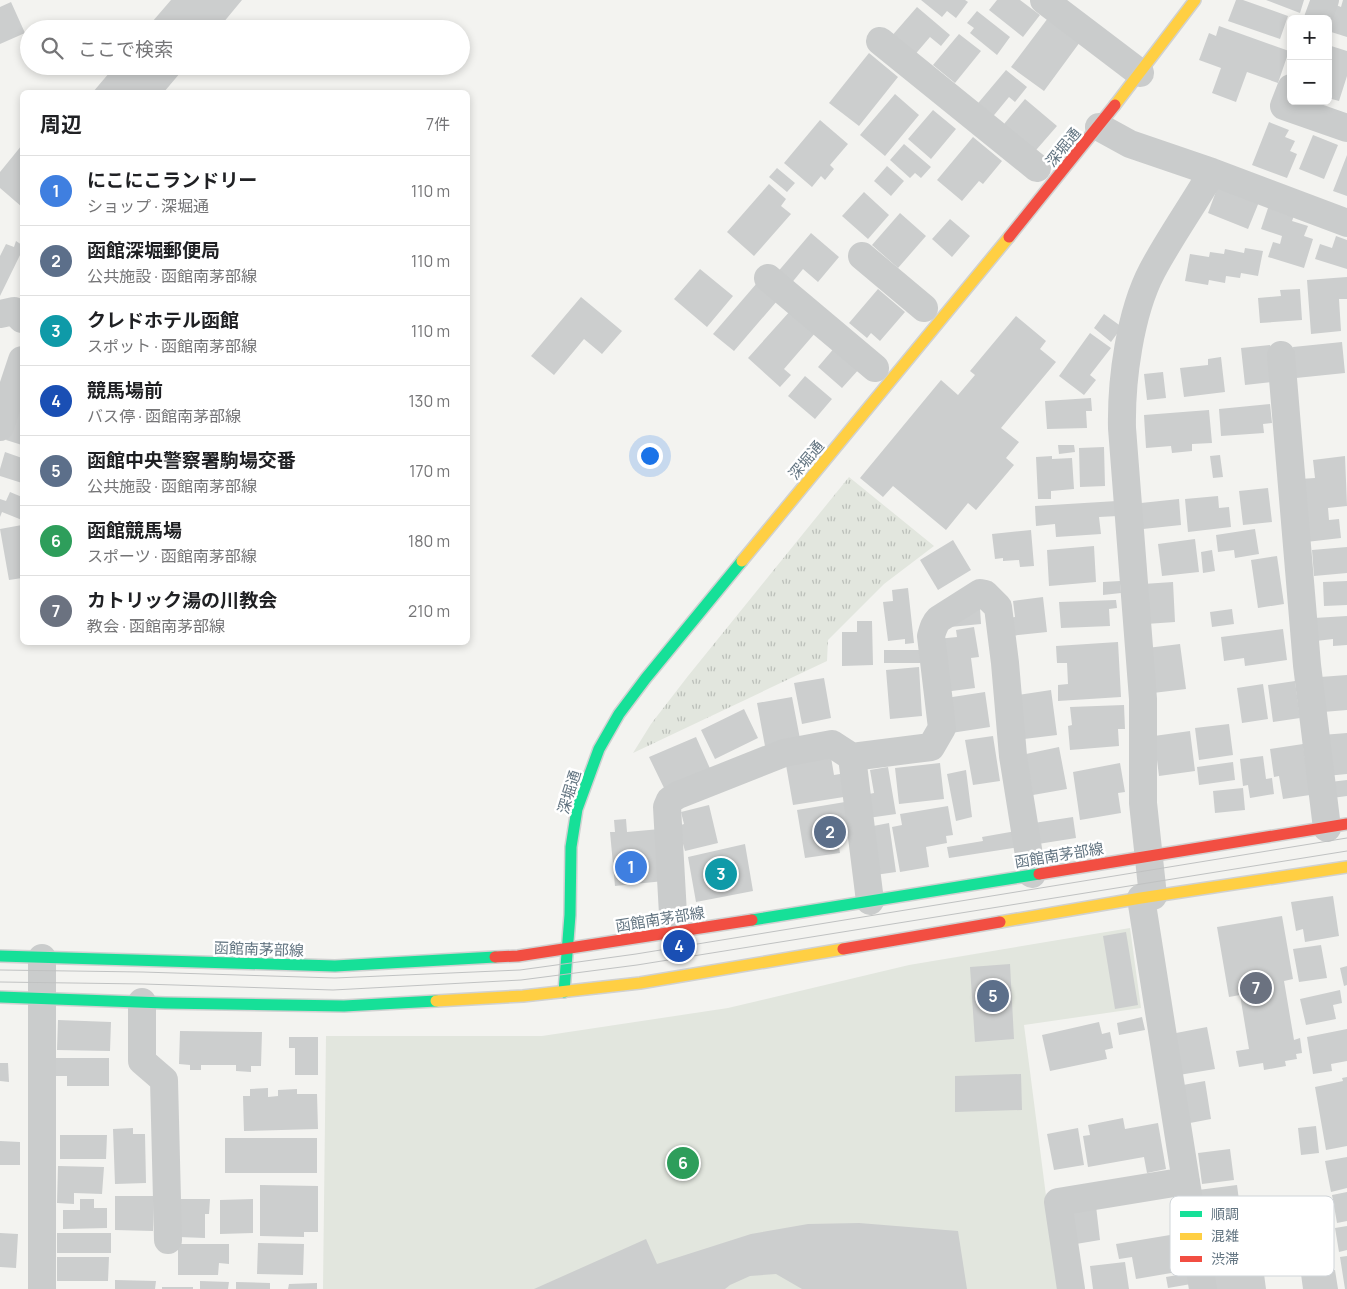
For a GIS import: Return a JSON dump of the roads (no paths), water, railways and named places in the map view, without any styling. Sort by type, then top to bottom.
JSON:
[{"type":"main road","name":"深堀通","points":[[564,992],[570,915],[571,847],[577,809],[599,749],[619,714],[658,663],[1099,127],[1195,0]]},
{"type":"main road","name":"函館南茅部線","points":[[0,956],[335,966],[518,956],[1337,826]]},
{"type":"main road","points":[[0,997],[344,1006],[513,997],[650,981],[1147,897],[1347,868]]},
{"type":"street","points":[[1044,0],[1140,73]]},
{"type":"street","points":[[1319,15],[1325,0]]},
{"type":"street","points":[[880,41],[1037,168]]},
{"type":"street","points":[[1287,98],[1284,106],[1347,128]]},
{"type":"street","points":[[1099,127],[1130,144],[1212,172],[1347,223]]},
{"type":"street","points":[[1188,1196],[1147,897],[1149,856],[1143,803],[1142,699],[1122,428],[1122,401],[1124,374],[1139,303],[1152,271],[1212,172]]},
{"type":"street","points":[[862,256],[924,308]]},
{"type":"street","points":[[768,278],[875,368]]},
{"type":"street","points":[[0,314],[14,311],[20,317]]},
{"type":"street","points":[[1281,354],[1307,664],[1337,826]]},
{"type":"street","points":[[0,427],[20,366]]},
{"type":"street","points":[[674,932],[668,807],[670,800],[678,795],[784,753],[832,744],[852,757],[931,747],[942,728],[932,636],[936,622],[980,593],[985,594],[998,607],[1013,756],[1032,874]]},
{"type":"street","points":[[852,757],[870,901]]},
{"type":"street","points":[[42,958],[42,1289]]},
{"type":"street","points":[[142,1002],[142,1061],[164,1080],[168,1240]]},
{"type":"street","points":[[1071,1289],[1058,1202],[1186,1181]]},
{"type":"street","points":[[1201,1276],[1203,1289]]},
{"type":"tram line","points":[[0,970],[335,978],[520,970],[636,954],[1347,838]]},
{"type":"tram line","points":[[0,982],[333,990],[521,980],[637,965],[1347,851]]},
{"type":"place","name":"函館深堀郵便局","points":[[830,832]]},
{"type":"place","name":"にこにこランドリー","points":[[631,867]]},
{"type":"place","name":"クレドホテル函館","points":[[721,874]]},
{"type":"place","name":"競馬場前","points":[[679,946]]},
{"type":"place","name":"カトリック湯の川教会","points":[[1256,988]]},
{"type":"place","name":"函館中央警察署駒場交番","points":[[993,996]]},
{"type":"place","name":"函館競馬場","points":[[683,1163]]}]
